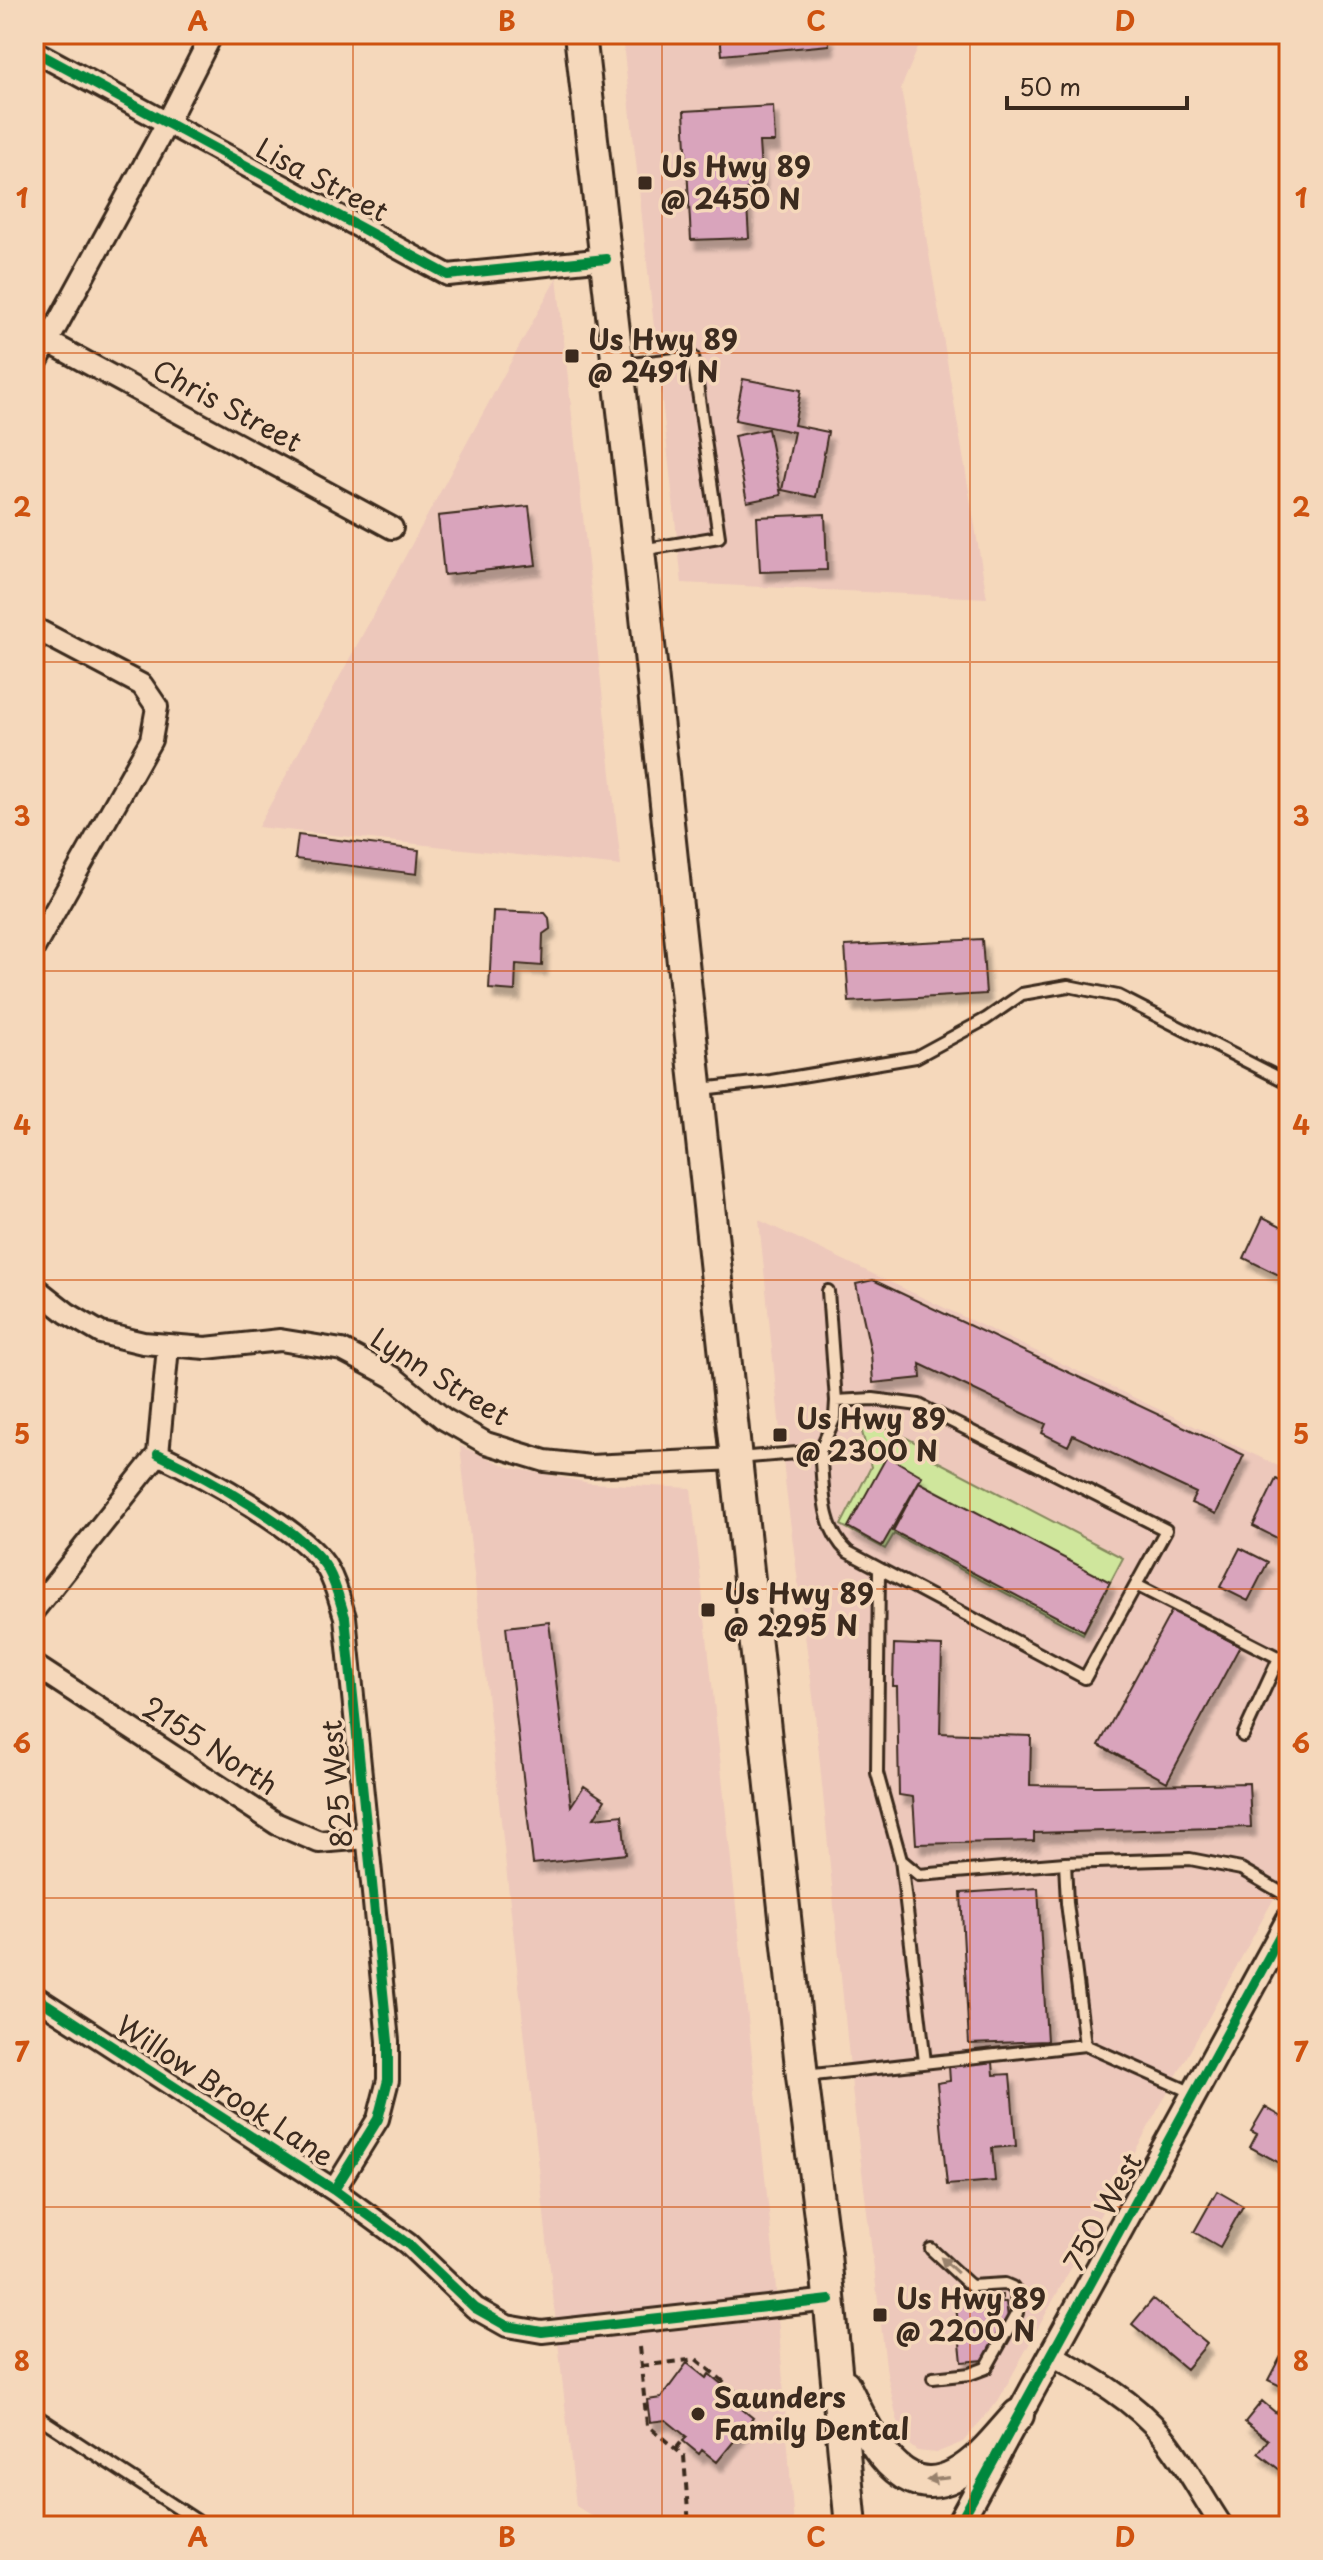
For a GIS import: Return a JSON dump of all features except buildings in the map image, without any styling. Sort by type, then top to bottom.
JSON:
[{"type":"main road","points":[[580,34],[639,551],[802,2076],[830,2300],[851,2526]]},
{"type":"main road","points":[[836,2368],[878,2448],[898,2471],[916,2480],[940,2482],[957,2475],[974,2462],[1018,2415]]},
{"type":"street","points":[[34,367],[41,338],[167,123],[212,34]]},
{"type":"street","name":"Lisa Street","points":[[34,51],[448,275],[606,259]]},
{"type":"street","name":"Chris Street","points":[[41,338],[392,528]]},
{"type":"street","points":[[34,628],[142,685],[157,707],[151,740],[42,916],[34,948]]},
{"type":"street","name":"Lynn Street","points":[[34,1287],[67,1313],[101,1333],[168,1347],[206,1348],[280,1340],[342,1350],[393,1377],[444,1419],[486,1443],[545,1461],[590,1466],[736,1459]]},
{"type":"street","points":[[34,1610],[158,1454],[168,1347]]},
{"type":"street","name":"825 West","points":[[158,1454],[189,1469],[293,1532],[327,1568],[345,1617],[388,2041],[388,2080],[378,2119],[334,2190]]},
{"type":"street","name":"2155 North","points":[[34,1665],[277,1824],[319,1842],[366,1838]]},
{"type":"street","name":"750 West","points":[[958,2526],[1289,1920]]},
{"type":"street","name":"Willow Brook Lane","points":[[34,1996],[334,2190],[408,2244],[475,2308],[507,2326],[542,2332],[830,2300]]},
{"type":"street","points":[[1052,2355],[1093,2377],[1123,2398],[1162,2435],[1222,2526]]},
{"type":"lane","points":[[618,366],[693,357],[719,537],[639,551]]},
{"type":"lane","points":[[695,1090],[916,1057],[986,1019],[1022,994],[1068,986],[1118,996],[1289,1083]]},
{"type":"lane","points":[[828,1291],[836,1401],[835,1417],[820,1451],[828,1523],[835,1540],[848,1552],[879,1570],[1085,1678],[1166,1530],[919,1405],[873,1399],[836,1401]]},
{"type":"lane","points":[[736,1459],[820,1451]]},
{"type":"lane","points":[[879,1570],[877,1773],[901,1860],[925,2062]]},
{"type":"lane","points":[[1138,1586],[1284,1661],[1243,1736]]},
{"type":"lane","points":[[901,1860],[919,1875],[1065,1863],[1190,1859],[1241,1869],[1289,1897]]},
{"type":"lane","points":[[1065,1863],[1085,2045]]},
{"type":"lane","points":[[802,2076],[1085,2045],[1195,2094]]},
{"type":"lane","points":[[931,2249],[971,2286],[1005,2284],[1012,2287],[1018,2303],[1014,2322],[986,2368],[970,2374],[933,2378]]},
{"type":"lane","points":[[34,2414],[205,2526]]},
{"type":"path","points":[[639,2347],[647,2425],[684,2456],[689,2526]]},
{"type":"path","points":[[641,2366],[696,2359],[747,2401]]},
{"type":"path","points":[[676,2449],[686,2436]]},
{"type":"shaded area","points":[[622,34],[924,34],[901,88],[987,598],[682,583]]},
{"type":"shaded area","points":[[557,277],[621,866],[258,827]]},
{"type":"shaded area","points":[[759,1220],[1289,1471],[1289,1871],[998,2401],[963,2442],[936,2453],[917,2451],[908,2444],[897,2419],[887,2374],[853,2098],[814,1704],[786,1490]]},
{"type":"shaded area","points":[[460,1446],[509,1467],[590,1483],[691,1488],[773,2251],[794,2526],[608,2526],[576,2506]]},
{"type":"green space","points":[[866,1418],[933,1451],[931,1458],[1123,1558],[1083,1634],[894,1534],[885,1549],[841,1525],[871,1467],[861,1428]]},
{"type":"cycle path","points":[[34,51],[448,275],[606,259]]},
{"type":"cycle path","points":[[158,1454],[251,1505],[298,1538],[328,1570],[345,1617],[388,2041],[388,2080],[378,2119],[334,2190]]},
{"type":"cycle path","points":[[958,2526],[1289,1920]]},
{"type":"cycle path","points":[[34,1996],[334,2190],[408,2244],[475,2308],[507,2326],[542,2332],[830,2300]]},
{"type":"place","name":"Us Hwy 89 @ 2450 N","points":[[645,183]]},
{"type":"place","name":"Us Hwy 89 @ 2491 N","points":[[572,356]]},
{"type":"place","name":"Us Hwy 89 @ 2300 N","points":[[780,1435]]},
{"type":"place","name":"Us Hwy 89 @ 2295 N","points":[[708,1610]]},
{"type":"place","name":"Us Hwy 89 @ 2200 N","points":[[880,2315]]},
{"type":"place","name":"Saunders Family Dental","points":[[698,2414]]}]
